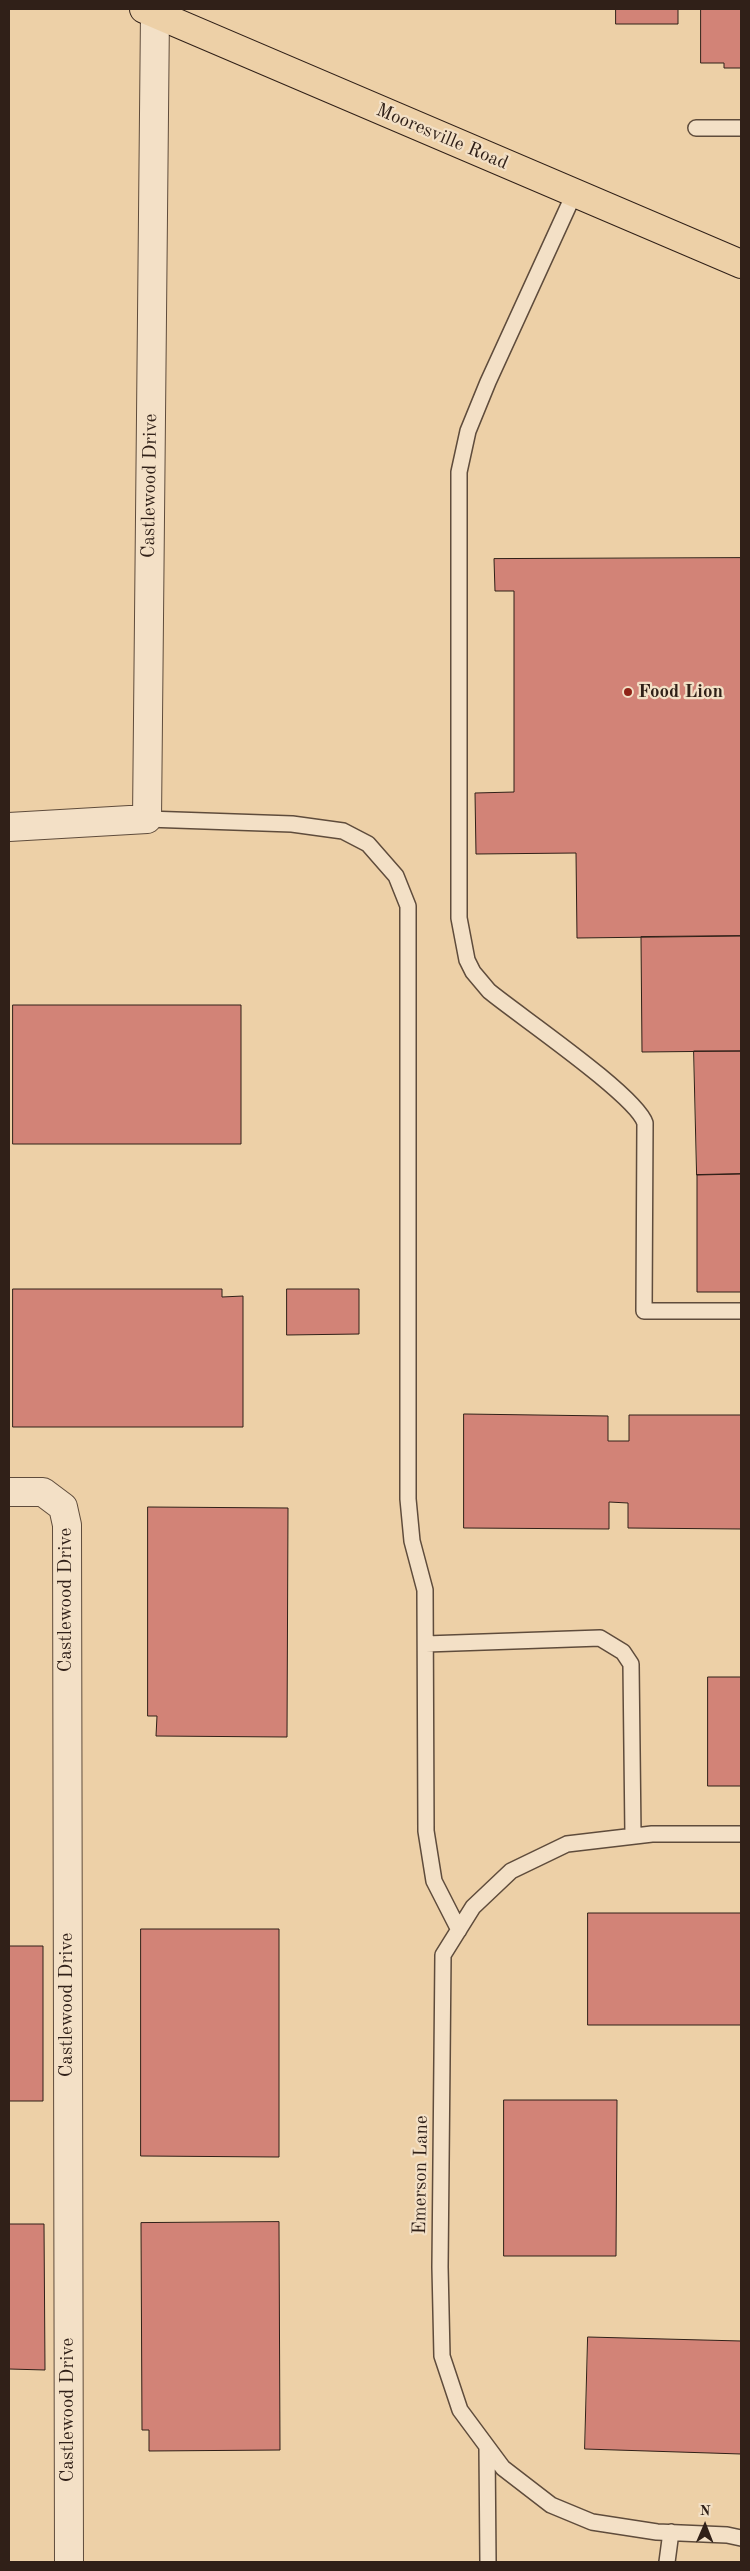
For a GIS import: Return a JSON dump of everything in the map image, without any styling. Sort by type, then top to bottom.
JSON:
[{"type":"main road","name":"Mooresville Road","points":[[150,11],[741,264]]},
{"type":"street","name":"Castlewood Drive","points":[[147,819],[150,11]]},
{"type":"street","points":[[9,827],[147,819]]},
{"type":"street","name":"Castlewood Drive","points":[[9,1492],[43,1492],[63,1507],[67,1525],[69,2562]]},
{"type":"lane","points":[[696,128],[741,128]]},
{"type":"lane","points":[[574,194],[497,362],[468,431],[461,458],[458,532],[458,860],[460,936],[472,972],[488,991],[621,1094],[642,1115],[645,1123],[644,1311],[741,1312]]},
{"type":"lane","points":[[147,819],[292,824],[343,831],[368,844],[396,876],[408,906],[408,1500],[412,1541],[425,1590],[426,1831],[434,1882],[459,1930]]},
{"type":"lane","points":[[426,1644],[600,1638],[623,1652],[631,1664],[633,1836]]},
{"type":"lane","name":"Emerson Lane","points":[[741,1834],[633,1836],[567,1844],[511,1871],[472,1907],[444,1955],[440,2267],[442,2356],[460,2410],[503,2468],[551,2505],[592,2522],[671,2532],[741,2538]]},
{"type":"lane","points":[[487,2447],[488,2562]]},
{"type":"lane","points":[[667,2562],[671,2532]]},
{"type":"building","points":[[616,9],[678,9],[678,24],[616,24]]},
{"type":"building","points":[[701,9],[741,9],[741,68],[724,68],[724,63],[701,63]]},
{"type":"building","name":"Food Lion","points":[[741,558],[741,936],[577,938],[576,853],[476,854],[475,793],[514,792],[514,591],[495,591],[494,559]]},
{"type":"building","points":[[741,936],[741,1051],[642,1052],[641,937]]},
{"type":"building","points":[[13,1005],[241,1005],[241,1144],[13,1144]]},
{"type":"building","points":[[694,1051],[741,1051],[741,1174],[697,1175]]},
{"type":"building","points":[[741,1174],[741,1292],[697,1292],[697,1175]]},
{"type":"building","points":[[13,1289],[222,1289],[222,1297],[243,1296],[243,1427],[13,1427]]},
{"type":"building","points":[[287,1289],[359,1289],[359,1334],[287,1335]]},
{"type":"building","points":[[464,1414],[608,1416],[608,1441],[629,1441],[629,1415],[741,1415],[741,1529],[628,1528],[628,1503],[609,1502],[609,1529],[464,1528]]},
{"type":"building","points":[[148,1507],[288,1508],[287,1737],[156,1736],[157,1716],[148,1716]]},
{"type":"building","points":[[708,1677],[741,1677],[741,1786],[708,1786]]},
{"type":"building","points":[[588,1913],[741,1913],[741,2025],[588,2025]]},
{"type":"building","points":[[141,1929],[279,1929],[279,2157],[141,2156]]},
{"type":"building","points":[[9,1946],[43,1946],[43,2101],[9,2101]]},
{"type":"building","points":[[504,2100],[617,2100],[616,2256],[504,2256]]},
{"type":"building","points":[[279,2222],[280,2450],[149,2451],[149,2430],[142,2430],[141,2223]]},
{"type":"building","points":[[9,2224],[44,2224],[45,2370],[9,2369]]},
{"type":"building","points":[[588,2337],[741,2341],[741,2454],[585,2449]]},
{"type":"place","name":"Food Lion","points":[[628,692]]}]
